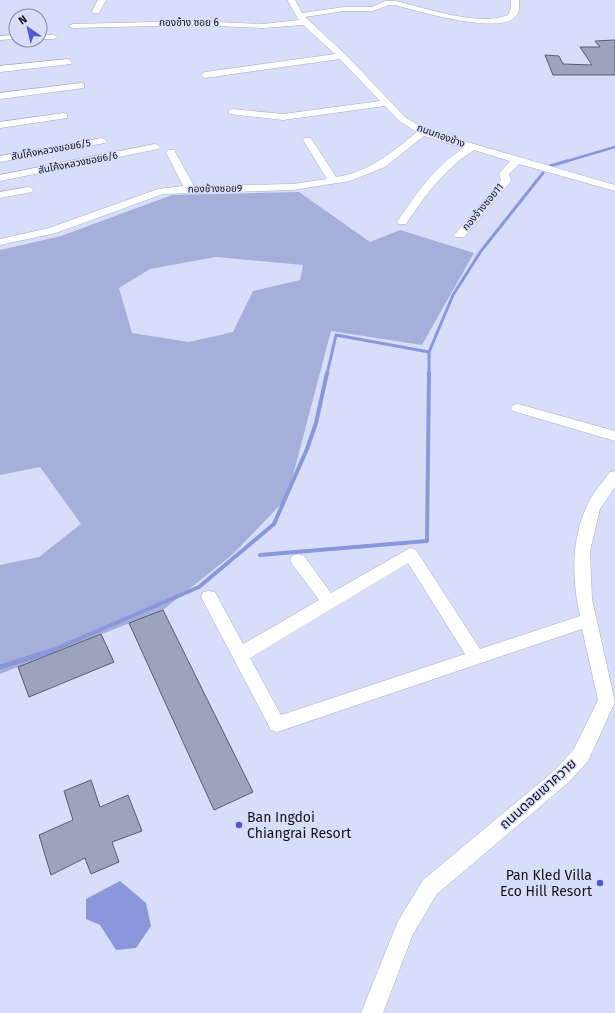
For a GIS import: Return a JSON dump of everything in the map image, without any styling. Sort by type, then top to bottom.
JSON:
[{"type":"street","points":[[96,11],[102,0]]},
{"type":"street","name":"ถนนกองช้าง","points":[[291,0],[302,19],[342,56],[402,119],[423,132],[471,148],[615,188]]},
{"type":"street","name":"กองช้าง ซอย 6","points":[[73,26],[194,23],[263,26],[344,9],[373,9],[395,2],[457,18],[493,22],[511,17],[516,11],[515,0]]},
{"type":"street","points":[[48,37],[54,37]]},
{"type":"street","points":[[205,75],[342,56]]},
{"type":"street","points":[[0,69],[68,62]]},
{"type":"street","points":[[0,96],[82,86]]},
{"type":"street","points":[[232,112],[283,117],[387,103]]},
{"type":"street","points":[[0,125],[64,116]]},
{"type":"street","name":"กองช้างซอย9","points":[[0,242],[52,230],[162,191],[293,187],[346,179],[381,165],[423,132]]},
{"type":"street","points":[[308,140],[333,181]]},
{"type":"street","name":"สันโค้งหลวงซอย6/5","points":[[0,159],[102,141]]},
{"type":"street","name":"สันโค้งหลวงซอย6/6","points":[[0,178],[155,147]]},
{"type":"street","points":[[402,222],[432,179],[458,155],[471,148]]},
{"type":"street","points":[[171,152],[190,189]]},
{"type":"street","name":"กองจ้างซอย11","points":[[460,235],[506,180],[504,174],[516,161]]},
{"type":"street","points":[[0,195],[28,190]]},
{"type":"street","points":[[518,408],[615,436]]},
{"type":"street","name":"ถนนดอยเขาควาย","points":[[372,1013],[405,928],[430,887],[562,776],[581,755],[611,700],[588,620],[584,598],[582,550],[593,508],[615,476]]},
{"type":"street","points":[[240,655],[410,554],[476,657]]},
{"type":"street","points":[[298,560],[328,602]]},
{"type":"street","points":[[209,597],[277,724],[588,620]]},
{"type":"shaded area","points":[[299,192],[370,242],[400,230],[474,253],[422,345],[331,331],[287,498],[233,554],[163,610],[0,674],[0,565],[39,557],[81,524],[40,467],[0,475],[0,250],[61,236],[172,195]],"holes":[[[216,257],[303,265],[300,280],[253,291],[233,332],[189,342],[132,333],[119,288],[150,269]]]},
{"type":"shaded area","points":[[120,881],[146,903],[151,926],[136,948],[116,950],[100,925],[86,919],[86,899]]},
{"type":"building","points":[[615,40],[615,75],[553,75],[545,55],[559,56],[563,64],[592,65],[580,47],[600,47],[595,41]]},
{"type":"building","points":[[163,610],[253,792],[214,810],[129,623]]},
{"type":"building","points":[[101,634],[114,662],[29,697],[18,667]]},
{"type":"building","points":[[91,780],[100,807],[128,795],[142,831],[112,842],[119,862],[91,874],[85,858],[51,875],[39,835],[73,820],[64,791]]},
{"type":"waterway","points":[[564,162],[615,147]]},
{"type":"waterway","points":[[550,166],[567,161]]},
{"type":"waterway","points":[[429,352],[453,295],[481,251],[543,173]]},
{"type":"waterway","points":[[327,374],[336,335],[429,352]]},
{"type":"waterway","points":[[429,352],[429,373]]},
{"type":"waterway","points":[[51,651],[199,587],[274,524],[307,449],[316,423],[327,373]]},
{"type":"waterway","points":[[260,555],[427,541],[429,373]]},
{"type":"waterway","points":[[0,667],[51,651]]},
{"type":"place","name":"Ban Ingdoi Chiangrai Resort","points":[[239,825]]},
{"type":"place","name":"Pan Kled Villa Eco Hill Resort","points":[[600,883]]}]
